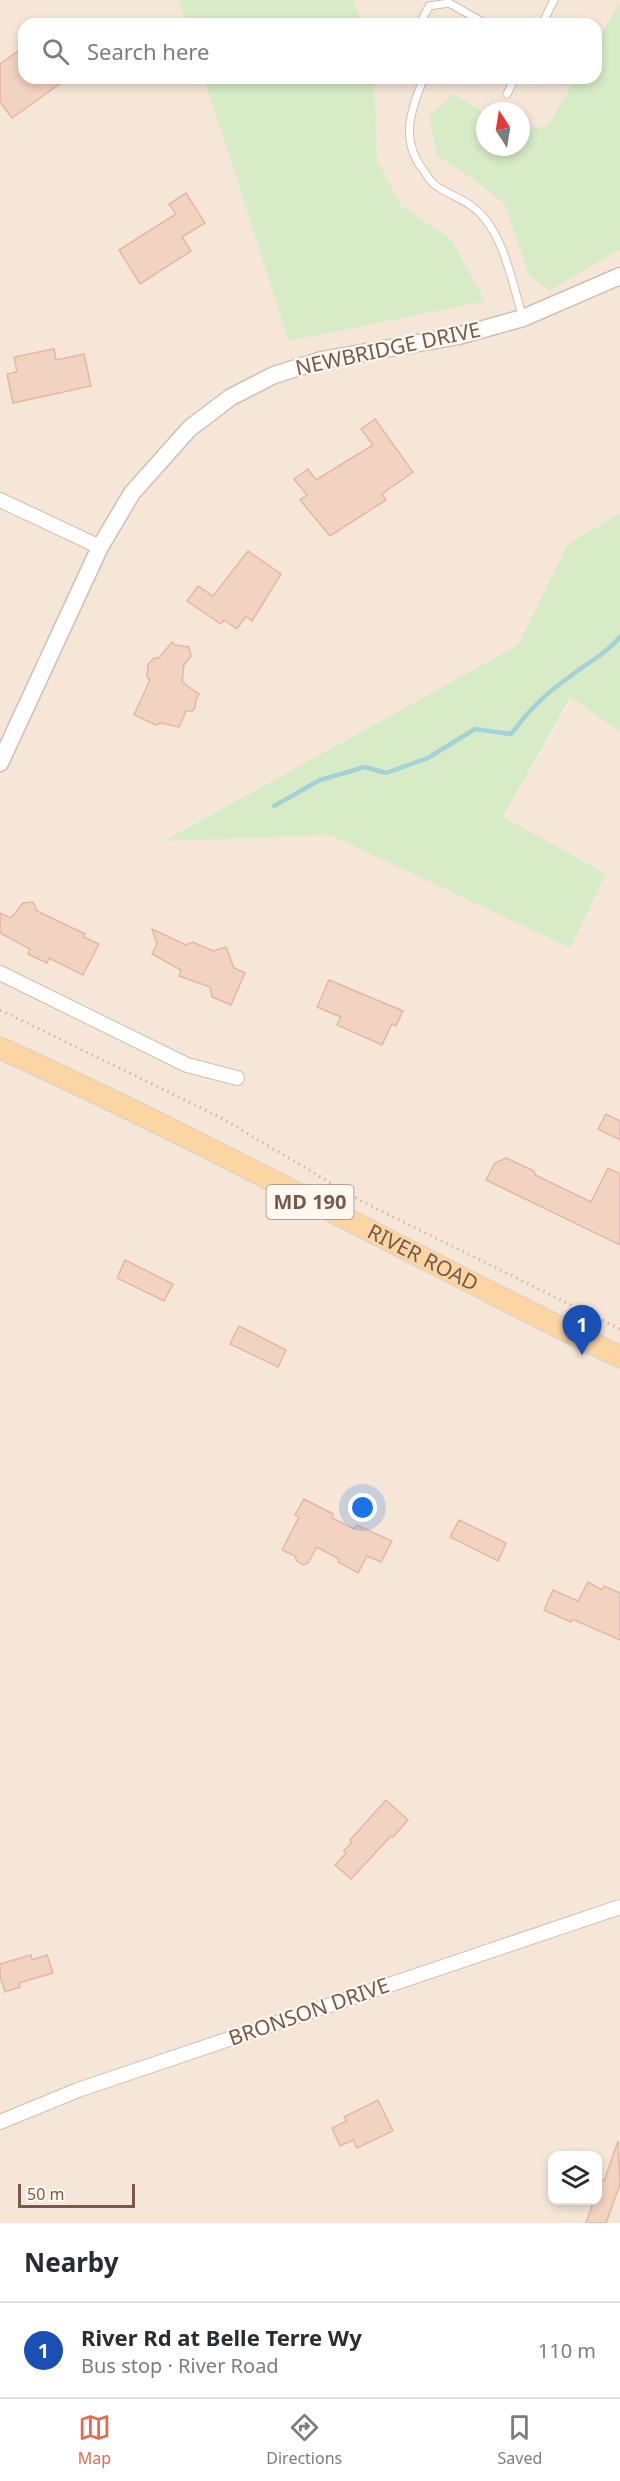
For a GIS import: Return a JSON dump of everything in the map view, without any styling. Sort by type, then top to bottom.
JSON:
[{"type":"main road","name":"RIVER ROAD","points":[[0,1048],[95,1091],[522,1310],[620,1357]]},
{"type":"street","name":"NEWBRIDGE DRIVE","points":[[0,764],[100,547],[132,493],[190,428],[231,397],[274,375],[322,360],[458,336],[524,318],[620,276]]},
{"type":"street","points":[[0,500],[100,547]]},
{"type":"street","points":[[0,973],[187,1065],[237,1078]]},
{"type":"street","name":"BRONSON DRIVE","points":[[0,2122],[78,2090],[620,1907]]},
{"type":"lane","points":[[545,18],[554,0]]},
{"type":"lane","points":[[423,18],[429,6],[449,3],[475,18]]},
{"type":"lane","points":[[421,84],[408,130],[414,160],[434,185],[466,200],[485,220],[500,249],[524,318]]},
{"type":"lane","points":[[507,94],[512,84]]},
{"type":"path","points":[[0,1010],[218,1116],[363,1202],[620,1329]]},
{"type":"shaded area","points":[[0,0],[620,0],[620,513],[568,544],[518,645],[164,840],[330,835],[570,948],[606,874],[503,818],[572,697],[620,732],[620,2223],[0,2223]]},
{"type":"green space","points":[[179,0],[353,0],[360,18],[185,18]]},
{"type":"green space","points":[[620,2],[620,249],[549,291],[529,275],[505,204],[437,155],[429,116],[454,94],[476,107],[476,156],[530,156],[530,128],[548,126],[572,84],[602,84],[602,33]]},
{"type":"green space","points":[[206,84],[374,84],[377,160],[401,206],[451,239],[485,301],[289,341]]},
{"type":"green space","points":[[620,513],[620,732],[571,697],[503,817],[606,874],[570,948],[330,835],[163,841],[518,645],[568,544]]},
{"type":"building","points":[[18,51],[18,84],[60,84],[12,118],[0,102],[0,64]]},
{"type":"building","points":[[186,193],[205,223],[182,237],[191,251],[140,284],[119,250],[176,214],[169,204]]},
{"type":"building","points":[[54,349],[56,360],[84,354],[91,386],[13,403],[7,374],[17,372],[14,357]]},
{"type":"building","points":[[375,419],[413,472],[382,494],[386,500],[330,536],[300,500],[307,495],[294,479],[308,469],[316,480],[373,445],[361,429]]},
{"type":"building","points":[[248,551],[281,574],[252,621],[246,616],[237,629],[224,620],[221,624],[187,601],[198,586],[213,596]]},
{"type":"building","points":[[172,642],[175,645],[189,647],[191,656],[184,665],[182,682],[199,694],[195,708],[192,711],[186,711],[179,727],[161,723],[156,725],[134,715],[150,680],[147,677],[148,664],[154,658],[159,658]]},
{"type":"building","points":[[33,902],[37,911],[85,934],[84,937],[99,944],[83,975],[49,958],[47,963],[28,954],[30,949],[0,933],[0,913],[11,918],[23,903]]},
{"type":"building","points":[[152,929],[186,945],[193,942],[213,951],[226,947],[234,968],[245,973],[231,1005],[212,997],[210,987],[179,976],[181,970],[152,954],[157,944]]},
{"type":"building","points":[[329,980],[403,1011],[396,1026],[392,1024],[382,1045],[337,1025],[341,1017],[317,1007]]},
{"type":"building","points":[[606,1114],[620,1121],[620,1140],[598,1129]]},
{"type":"building","points":[[506,1158],[591,1202],[608,1168],[620,1174],[620,1245],[486,1180],[495,1163]]},
{"type":"building","points":[[125,1260],[173,1284],[164,1301],[117,1278]]},
{"type":"building","points":[[239,1326],[286,1350],[278,1367],[230,1344]]},
{"type":"building","points":[[304,1499],[333,1514],[332,1518],[354,1529],[357,1525],[392,1541],[381,1562],[367,1556],[358,1573],[317,1547],[308,1563],[303,1565],[297,1561],[295,1556],[282,1550],[299,1517],[295,1515]]},
{"type":"building","points":[[459,1520],[506,1543],[498,1561],[450,1537]]},
{"type":"building","points":[[588,1582],[602,1590],[604,1586],[620,1593],[620,1640],[572,1619],[571,1622],[544,1610],[553,1590],[578,1601]]},
{"type":"building","points":[[386,1800],[408,1820],[351,1879],[335,1865],[346,1853],[344,1851],[352,1842],[350,1840]]},
{"type":"building","points":[[31,1955],[32,1960],[47,1955],[53,1973],[19,1983],[20,1987],[5,1992],[0,1976],[0,1964]]},
{"type":"building","points":[[378,2100],[393,2131],[357,2148],[353,2140],[340,2146],[332,2128],[347,2121],[344,2117]]},
{"type":"building","points":[[618,2141],[620,2184],[606,2223],[586,2223],[592,2205],[602,2205],[602,2180],[604,2181]]},
{"type":"waterway","points":[[274,806],[320,780],[365,767],[386,773],[428,758],[475,729],[511,734],[546,695],[604,653],[620,637]]},
{"type":"place","name":"River Rd at Belle Terre Wy","points":[[582,1355]]}]
